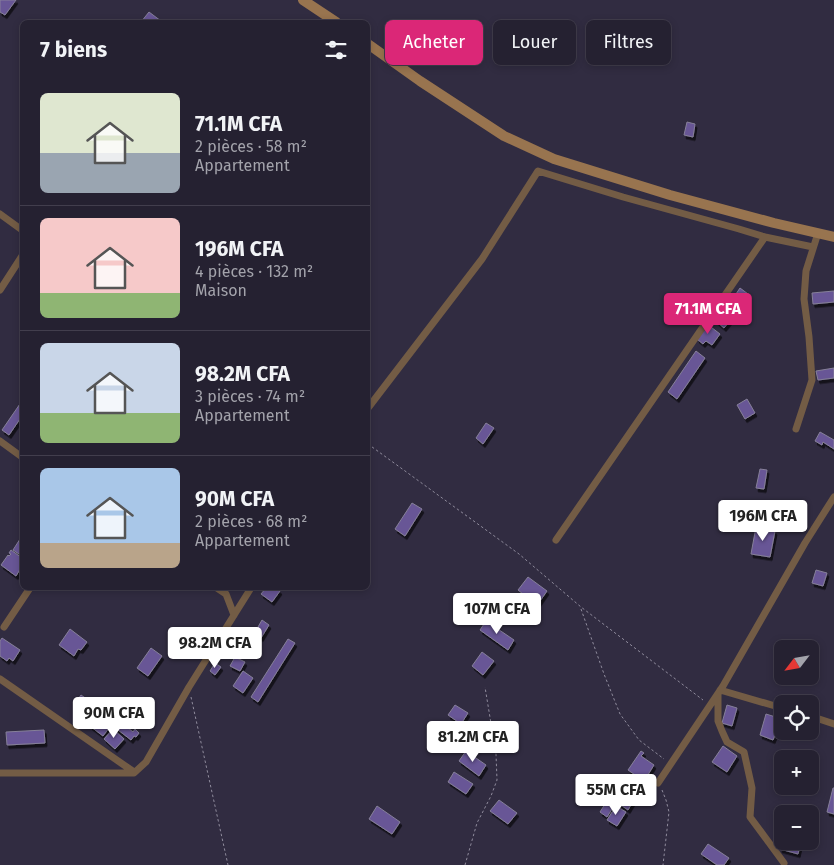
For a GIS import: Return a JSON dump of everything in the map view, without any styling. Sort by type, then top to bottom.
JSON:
[{"type":"street","points":[[303,0],[333,20]]},
{"type":"street","points":[[370,45],[433,90],[504,136],[554,159],[670,195],[834,237]]},
{"type":"street","points":[[370,405],[482,259],[538,171],[765,237],[813,247]]},
{"type":"street","points":[[0,214],[20,229]]},
{"type":"street","points":[[796,429],[812,380],[804,299],[806,271],[818,233]]},
{"type":"street","points":[[556,540],[765,237]]},
{"type":"street","points":[[0,290],[20,259]]},
{"type":"street","points":[[0,441],[20,456]]},
{"type":"street","points":[[658,783],[719,692],[804,542],[834,496]]},
{"type":"street","points":[[4,627],[29,590]]},
{"type":"street","points":[[220,590],[226,594],[234,614]]},
{"type":"street","points":[[0,773],[134,773],[146,762],[189,687],[250,590]]},
{"type":"street","points":[[0,679],[134,773]]},
{"type":"street","points":[[719,692],[774,706]]},
{"type":"street","points":[[719,692],[718,721],[722,731],[727,742],[744,752],[752,788],[750,817],[784,864]]},
{"type":"street","points":[[819,719],[834,724]]},
{"type":"path","points":[[370,445],[519,554],[581,607],[710,706]]},
{"type":"path","points":[[581,607],[620,714],[639,740],[671,764]]},
{"type":"path","points":[[189,687],[228,865]]},
{"type":"path","points":[[465,865],[477,823],[497,780],[496,754],[485,687]]},
{"type":"path","points":[[658,783],[669,812],[663,865]]},
{"type":"building","points":[[0,0],[16,0],[5,15],[0,12]]},
{"type":"building","points":[[149,12],[160,20],[143,20]]},
{"type":"building","points":[[687,122],[695,124],[693,137],[684,135]]},
{"type":"building","points":[[740,288],[748,294],[738,309],[730,303]]},
{"type":"building","points":[[834,291],[834,302],[813,304],[812,293]]},
{"type":"building","points":[[726,309],[734,316],[724,328],[716,321]]},
{"type":"building","points":[[707,324],[720,334],[712,345],[706,341],[703,344],[697,339]]},
{"type":"building","points":[[696,351],[705,358],[677,399],[668,392]]},
{"type":"building","points":[[834,368],[834,378],[818,380],[816,371]]},
{"type":"building","points":[[747,399],[755,413],[745,419],[737,405]]},
{"type":"building","points":[[20,404],[20,419],[9,435],[2,430]]},
{"type":"building","points":[[486,423],[494,428],[483,444],[476,438]]},
{"type":"building","points":[[820,432],[834,440],[834,449],[823,442],[822,445],[815,441]]},
{"type":"building","points":[[760,469],[767,470],[764,489],[756,488]]},
{"type":"building","points":[[412,503],[422,509],[405,536],[395,529]]},
{"type":"building","points":[[756,527],[775,531],[770,557],[751,554]]},
{"type":"building","points":[[20,539],[20,555],[13,550]]},
{"type":"building","points":[[11,550],[20,557],[20,569],[16,576],[1,565],[8,555],[11,554],[9,553]]},
{"type":"building","points":[[816,570],[827,573],[823,586],[812,583]]},
{"type":"building","points":[[528,577],[547,591],[526,621],[506,607],[511,600],[518,606],[521,602],[519,600],[523,594],[518,590]]},
{"type":"building","points":[[264,590],[280,591],[272,602],[261,594]]},
{"type":"building","points":[[262,620],[269,625],[261,638],[254,634]]},
{"type":"building","points":[[486,621],[514,640],[508,650],[480,630]]},
{"type":"building","points":[[70,629],[87,642],[81,650],[78,649],[74,656],[59,645]]},
{"type":"building","points":[[2,638],[20,650],[13,661],[9,658],[7,661],[0,656],[0,641]]},
{"type":"building","points":[[288,639],[295,643],[258,702],[251,697]]},
{"type":"building","points":[[151,648],[162,656],[148,676],[137,668]]},
{"type":"building","points":[[482,652],[494,661],[483,675],[472,666]]},
{"type":"building","points":[[235,657],[245,662],[240,671],[230,666]]},
{"type":"building","points":[[215,663],[221,667],[215,675],[210,671]]},
{"type":"building","points":[[243,671],[253,678],[243,693],[233,686]]},
{"type":"building","points":[[81,695],[97,706],[92,713],[76,702]]},
{"type":"building","points":[[455,705],[468,713],[461,724],[448,715]]},
{"type":"building","points":[[727,705],[737,708],[732,726],[722,723]]},
{"type":"building","points":[[105,706],[118,716],[103,736],[90,726]]},
{"type":"building","points":[[766,714],[774,716],[773,740],[760,735]]},
{"type":"building","points":[[120,718],[129,725],[127,727],[133,732],[135,729],[139,733],[136,737],[134,736],[131,740],[113,726]]},
{"type":"building","points":[[113,729],[124,739],[115,749],[104,739]]},
{"type":"building","points":[[44,730],[45,743],[7,745],[6,732]]},
{"type":"building","points":[[723,746],[737,756],[727,772],[712,762]]},
{"type":"building","points":[[466,751],[486,765],[479,776],[459,761]]},
{"type":"building","points":[[641,751],[644,753],[641,756],[654,765],[644,781],[628,770]]},
{"type":"building","points":[[454,772],[473,784],[466,794],[448,782]]},
{"type":"building","points":[[622,775],[642,788],[638,794],[619,781]]},
{"type":"building","points":[[617,785],[624,790],[607,817],[600,812]]},
{"type":"building","points":[[834,788],[834,814],[827,812]]},
{"type":"building","points":[[628,789],[637,795],[628,810],[618,803]]},
{"type":"building","points":[[499,800],[517,813],[508,824],[490,811]]},
{"type":"building","points":[[377,806],[400,822],[392,834],[369,819]]},
{"type":"building","points":[[616,806],[626,812],[617,826],[607,820]]},
{"type":"building","points":[[708,844],[729,858],[724,865],[717,865],[701,854]]},
{"type":"building","points":[[784,850],[799,850],[798,854]]}]
